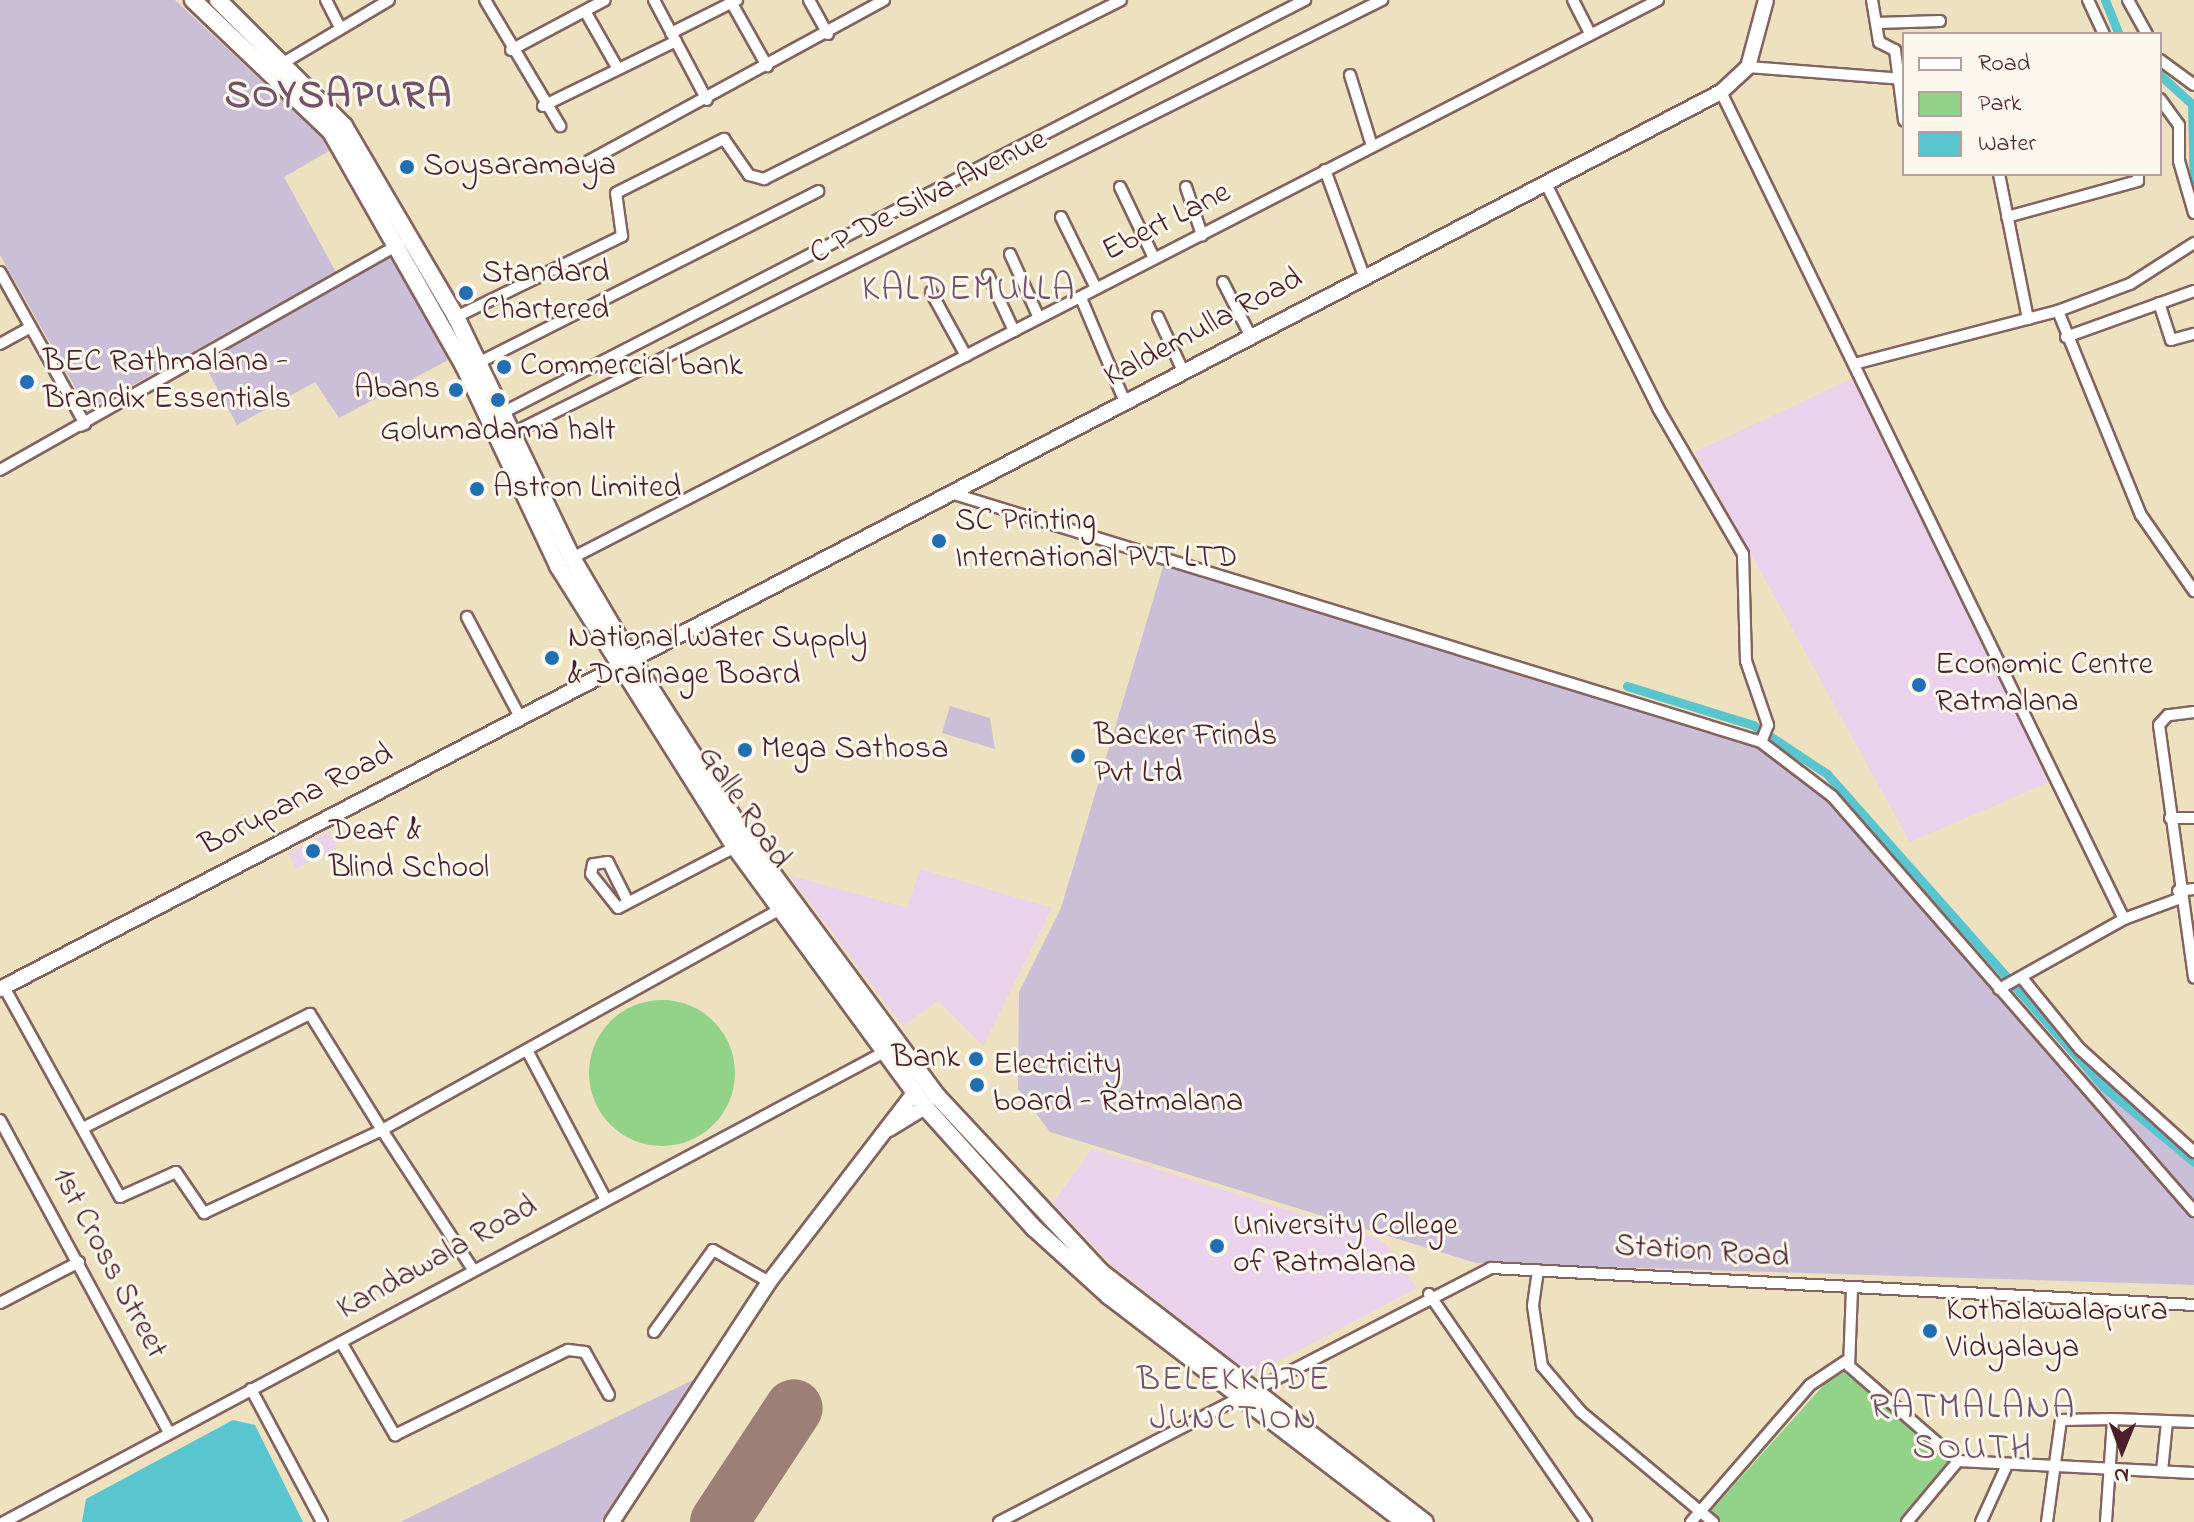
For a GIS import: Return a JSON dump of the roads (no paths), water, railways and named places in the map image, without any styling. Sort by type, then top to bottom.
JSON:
[{"type":"highway","name":"Galle Road","points":[[193,0],[278,66],[344,126],[412,237],[480,362],[504,412],[507,437],[558,566],[749,842],[898,1044],[926,1095]]},
{"type":"highway","name":"Galle Road","points":[[218,0],[278,66],[331,132],[507,437],[626,661],[735,847],[883,1053],[1087,1259],[1241,1392],[1405,1522]]},
{"type":"highway","name":"Galle Road","points":[[1241,1392],[1425,1522]]},
{"type":"main road","points":[[1748,67],[1766,0]]},
{"type":"main road","name":"Kaldemulla Road","points":[[626,661],[954,494],[1250,335],[1721,92],[1748,67]]},
{"type":"main road","name":"Borupana Road","points":[[2,988],[626,661]]},
{"type":"main road","points":[[612,1522],[769,1282],[888,1130],[926,1095]]},
{"type":"street","points":[[326,0],[339,26]]},
{"type":"street","points":[[278,66],[339,26],[389,0]]},
{"type":"street","points":[[485,0],[543,106],[560,126]]},
{"type":"street","points":[[511,50],[605,0]]},
{"type":"street","points":[[654,0],[707,100]]},
{"type":"street","points":[[809,0],[828,34]]},
{"type":"street","points":[[589,161],[828,34],[884,0]]},
{"type":"street","points":[[456,317],[622,236],[616,193],[724,139],[734,144],[749,175],[764,179],[1121,0]]},
{"type":"street","points":[[504,412],[1305,0]]},
{"type":"street","name":"C P De Silva Avenue","points":[[507,437],[1382,0]]},
{"type":"street","points":[[1573,0],[1590,34]]},
{"type":"street","name":"Ebert Lane","points":[[572,558],[1658,0]]},
{"type":"street","points":[[1872,0],[1879,42],[1895,50],[1902,104]]},
{"type":"street","points":[[2088,0],[2103,32]]},
{"type":"street","points":[[2128,0],[2146,32]]},
{"type":"street","points":[[543,106],[618,69],[733,1],[767,66]]},
{"type":"street","points":[[590,6],[618,69]]},
{"type":"street","points":[[1877,23],[1940,21]]},
{"type":"street","points":[[2162,61],[2194,85]]},
{"type":"street","points":[[1748,67],[1872,71],[1899,79]]},
{"type":"street","points":[[1350,75],[1372,146]]},
{"type":"street","points":[[1721,92],[2124,919]]},
{"type":"street","points":[[2162,102],[2179,125],[2179,161],[2194,213]]},
{"type":"street","points":[[1325,170],[1364,276]]},
{"type":"street","points":[[1999,176],[2028,319]]},
{"type":"street","points":[[2007,217],[2138,181],[2138,176]]},
{"type":"street","points":[[1545,182],[1658,408],[1743,554],[1746,661],[1764,734]]},
{"type":"street","points":[[1120,187],[1154,258]]},
{"type":"street","points":[[1186,187],[1202,235]]},
{"type":"street","points":[[480,362],[818,191]]},
{"type":"street","points":[[1061,217],[1096,288]]},
{"type":"street","points":[[0,469],[85,424],[412,237]]},
{"type":"street","points":[[1854,364],[2058,311],[2130,284],[2194,243]]},
{"type":"street","points":[[1010,254],[1039,318]]},
{"type":"street","points":[[0,272],[85,424]]},
{"type":"street","points":[[988,275],[1014,331]]},
{"type":"street","points":[[1223,282],[1250,335]]},
{"type":"street","points":[[2066,337],[2194,291]]},
{"type":"street","points":[[931,292],[966,356]]},
{"type":"street","points":[[1081,298],[1125,402]]},
{"type":"street","points":[[2159,303],[2171,340],[2194,334]]},
{"type":"street","points":[[2058,311],[2141,515],[2194,591]]},
{"type":"street","points":[[1158,317],[1183,371]]},
{"type":"street","points":[[0,344],[31,327]]},
{"type":"street","points":[[954,494],[1764,734],[1832,796],[2011,983],[2194,1152]]},
{"type":"street","points":[[467,617],[520,717]]},
{"type":"street","points":[[2194,712],[2168,715],[2159,725],[2178,895],[2194,978]]},
{"type":"street","points":[[2170,818],[2194,818]]},
{"type":"street","points":[[627,900],[608,862],[593,864],[609,905],[627,900],[735,847]]},
{"type":"street","points":[[2011,983],[2124,919],[2194,889]]},
{"type":"street","points":[[2,988],[85,1127],[120,1197],[176,1172],[204,1213],[382,1130],[779,910]]},
{"type":"street","points":[[2011,983],[2194,1211]]},
{"type":"street","points":[[85,1127],[310,1014],[472,1268]]},
{"type":"street","name":"Kandawala Road","points":[[4,1522],[341,1342],[472,1268],[898,1044]]},
{"type":"street","points":[[527,1050],[605,1198]]},
{"type":"street","name":"1st Cross Street","points":[[0,1120],[169,1433]]},
{"type":"street","points":[[654,1332],[713,1250],[769,1282]]},
{"type":"street","points":[[1,1301],[79,1262]]},
{"type":"street","name":"Station Road","points":[[999,1522],[1429,1294],[1491,1268],[2194,1305]]},
{"type":"street","points":[[1538,1270],[1533,1306],[1542,1366],[1581,1412],[1713,1522]]},
{"type":"street","points":[[1846,1361],[1852,1289]]},
{"type":"street","points":[[1429,1294],[1586,1522]]},
{"type":"street","points":[[341,1342],[395,1435],[568,1350],[585,1352],[609,1395]]},
{"type":"street","points":[[1691,1522],[1810,1385],[1846,1361]]},
{"type":"street","points":[[1846,1361],[1958,1461],[2194,1473]]},
{"type":"street","points":[[251,1389],[322,1522]]},
{"type":"street","points":[[2106,1522],[2113,1419]]},
{"type":"street","points":[[2047,1522],[2061,1420],[2194,1422]]},
{"type":"street","points":[[2162,1471],[2167,1422]]},
{"type":"street","points":[[1907,1522],[1958,1461]]},
{"type":"street","points":[[1981,1522],[2007,1465]]},
{"type":"water","points":[[233,1420],[255,1425],[303,1522],[82,1522],[86,1499]]},
{"type":"waterway","points":[[2105,0],[2118,32]]},
{"type":"waterway","points":[[2162,77],[2192,104],[2194,189]]},
{"type":"waterway","points":[[1627,686],[1753,725],[1827,774],[2104,1087],[2194,1162]]},
{"type":"place","name":"Soysaramaya","points":[[407,167]]},
{"type":"place","name":"Standard Chartered","points":[[466,293]]},
{"type":"place","name":"Commercial bank","points":[[504,367]]},
{"type":"place","name":"BEC Rathmalana - Brandix Essentials","points":[[27,382]]},
{"type":"place","name":"Abans","points":[[456,390]]},
{"type":"place","name":"Golumadama halt","points":[[498,400]]},
{"type":"place","name":"Astron Limited","points":[[477,489]]},
{"type":"place","name":"SC Printing International PVT LTD","points":[[939,541]]},
{"type":"place","name":"National Water Supply & Drainage Board","points":[[552,658]]},
{"type":"place","name":"Economic Centre Ratmalana","points":[[1919,685]]},
{"type":"place","name":"Mega Sathosa","points":[[745,750]]},
{"type":"place","name":"Backer Frinds Pvt Ltd","points":[[1078,756]]},
{"type":"place","name":"Deaf & Blind School","points":[[313,851]]},
{"type":"place","name":"Bank","points":[[976,1059]]},
{"type":"place","name":"Electricity board - Ratmalana","points":[[977,1085]]},
{"type":"place","name":"University College of Ratmalana","points":[[1217,1246]]},
{"type":"place","name":"Kothalawalapura Vidyalaya","points":[[1930,1331]]},
{"type":"district","name":"SOYSAPURA","points":[[339,97]]},
{"type":"district","name":"KALDEMULLA","points":[[969,291]]},
{"type":"district","name":"BELEKKADE JUNCTION","points":[[1234,1400]]},
{"type":"district","name":"RATMALANA SOUTH","points":[[1973,1428]]}]
